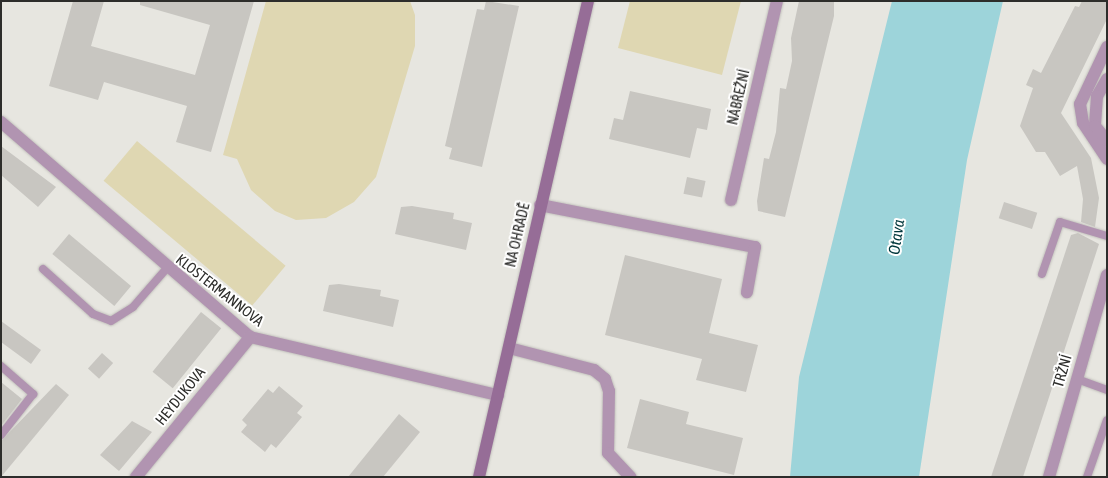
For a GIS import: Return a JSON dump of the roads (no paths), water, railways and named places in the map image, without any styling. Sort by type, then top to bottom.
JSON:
[{"type":"street","name":"NA OHRADĚ","points":[[479,477],[588,1]]},
{"type":"street","name":"NÁBŘEŽNÍ","points":[[731,200],[777,1]]},
{"type":"street","points":[[1107,47],[1080,104],[1083,124],[1107,159]]},
{"type":"street","points":[[1107,79],[1097,96],[1095,126],[1107,141]]},
{"type":"street","name":"KLOSTERMANNOVA","points":[[1,122],[166,269],[250,337],[498,394]]},
{"type":"street","points":[[540,205],[755,247],[747,292]]},
{"type":"street","name":"TRŽNÍ","points":[[1050,477],[1107,275]]},
{"type":"street","name":"HEYDUKOVA","points":[[136,477],[250,337]]},
{"type":"street","points":[[508,348],[594,370],[604,378],[609,391],[608,454],[630,477]]},
{"type":"lane","points":[[1042,274],[1060,222],[1107,236]]},
{"type":"lane","points":[[43,269],[93,314],[111,321],[133,307],[166,269]]},
{"type":"lane","points":[[1,366],[33,394],[1,435]]},
{"type":"lane","points":[[1077,379],[1107,390]]},
{"type":"lane","points":[[1087,477],[1107,420]]},
{"type":"water","name":"Otava","points":[[892,1],[1003,1],[967,160],[919,477],[790,477],[799,377]]}]
